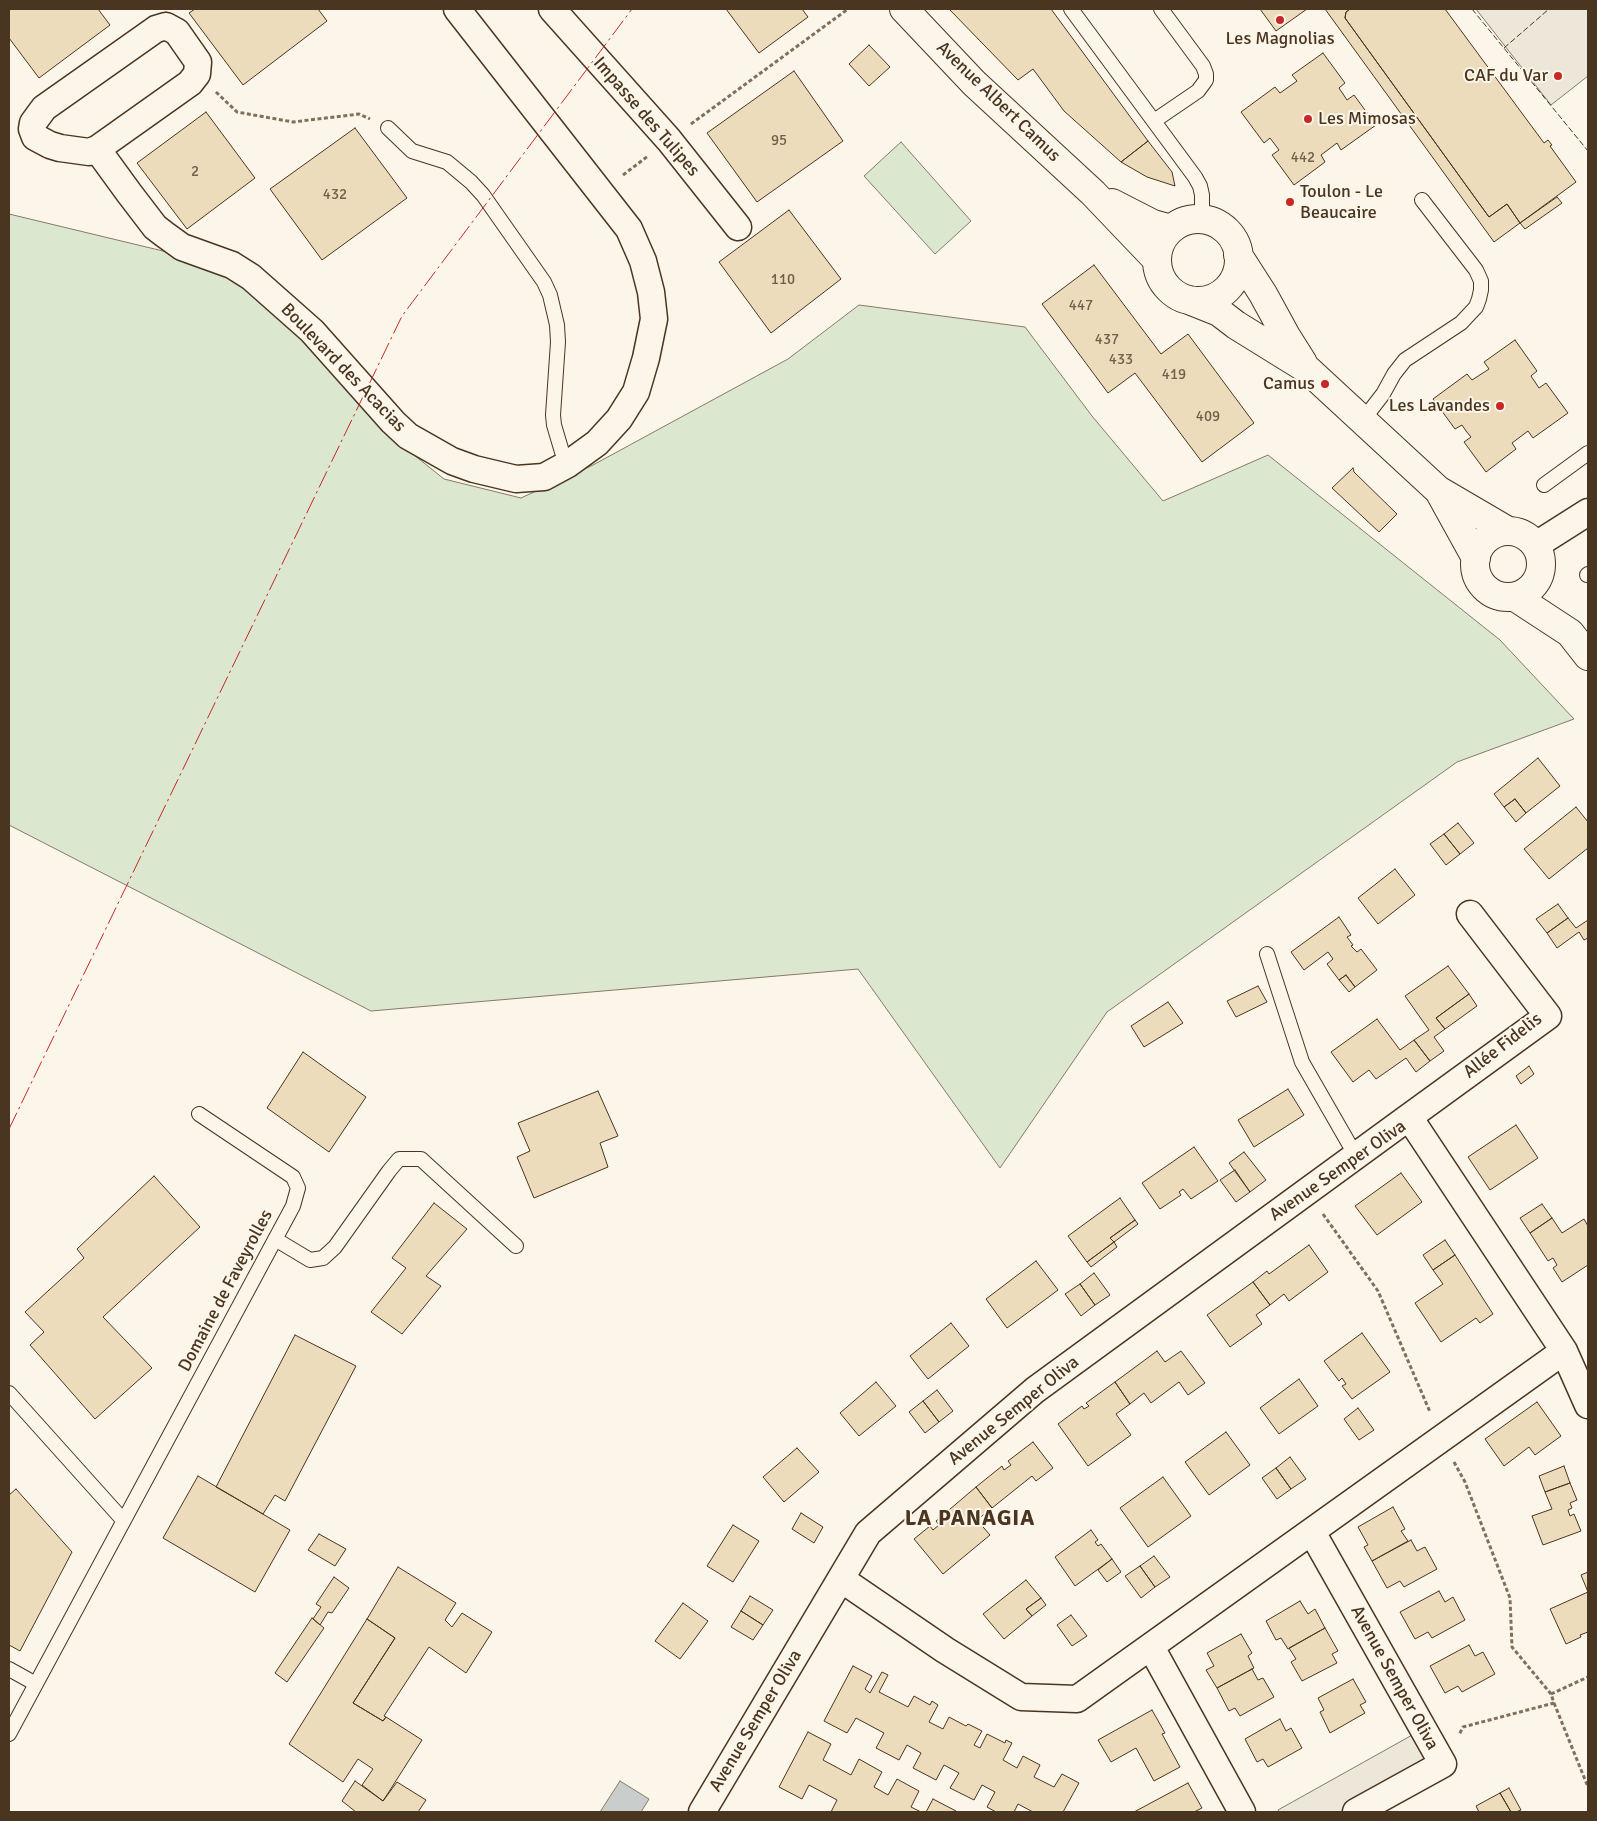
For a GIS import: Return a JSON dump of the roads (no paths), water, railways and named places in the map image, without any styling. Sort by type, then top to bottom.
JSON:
[{"type":"street","name":"Boulevard des Acacias","points":[[97,149],[129,194],[156,227],[182,247],[232,265],[251,276],[312,331],[408,436],[452,461],[474,470],[516,479],[544,477],[568,464],[597,444],[619,419],[636,392],[646,358],[654,319],[651,292],[637,245],[629,229],[457,9]]},
{"type":"street","name":"Impasse des Tulipes","points":[[552,9],[669,140],[738,227]]},
{"type":"street","name":"Avenue Albert Camus","points":[[904,9],[974,83],[1093,193],[1156,259]]},
{"type":"street","points":[[166,26],[177,32],[198,62],[197,74],[190,83],[97,149],[89,152],[70,150],[50,145],[38,139],[32,129],[35,118],[44,108],[161,27],[166,26]]},
{"type":"street","name":"Avenue Albert Camus","points":[[1093,193],[1153,224],[1171,228]]},
{"type":"street","points":[[1189,300],[1202,301],[1214,297],[1225,290],[1233,280],[1238,268],[1238,255],[1235,243],[1228,232],[1218,224],[1193,219],[1181,222],[1171,228],[1160,242],[1156,259],[1159,273],[1166,286],[1176,295],[1219,312],[1236,325],[1307,369],[1438,490],[1508,530],[1521,533],[1536,545],[1542,564],[1540,576],[1530,589],[1515,597]]},
{"type":"street","points":[[1238,255],[1307,369]]},
{"type":"street","points":[[1438,490],[1476,558]]},
{"type":"street","points":[[1536,545],[1588,512]]},
{"type":"street","points":[[1508,530],[1493,534],[1482,544],[1476,558],[1476,571],[1481,583],[1490,592],[1502,596],[1515,597],[1570,633]]},
{"type":"street","points":[[1540,576],[1570,633],[1588,656]]},
{"type":"street","name":"Allée Fidelis","points":[[1409,1118],[1548,1016],[1470,914]]},
{"type":"street","name":"Avenue Semper Oliva","points":[[702,1812],[868,1534],[1035,1390],[1409,1118],[1564,1351],[1588,1405]]},
{"type":"street","points":[[841,1579],[945,1650],[1020,1697],[1077,1700],[1564,1351]]},
{"type":"street","name":"Avenue Semper Oliva","points":[[1312,1532],[1443,1764],[1356,1812]]},
{"type":"street","points":[[1150,1647],[1242,1812]]},
{"type":"lane","points":[[1071,9],[1200,186],[1202,220]]},
{"type":"lane","points":[[1154,121],[1198,91],[1206,80],[1203,66],[1161,9]]},
{"type":"lane","points":[[388,128],[412,151],[447,162],[471,182],[483,195],[544,282],[550,295],[557,325],[558,342],[553,414],[554,425],[562,452],[568,464]]},
{"type":"lane","points":[[1363,420],[1405,360],[1461,323],[1476,307],[1479,299],[1481,290],[1476,270],[1422,200]]},
{"type":"lane","points":[[1544,485],[1588,453]]},
{"type":"lane","points":[[1267,954],[1302,1062],[1356,1156]]},
{"type":"lane","name":"Domaine de Faveyrolles","points":[[9,1734],[293,1206],[298,1188],[293,1177],[199,1114]]},
{"type":"lane","points":[[274,1240],[310,1260],[323,1258],[335,1246],[399,1159],[421,1159],[516,1246]]},
{"type":"lane","points":[[9,1393],[124,1520]]},
{"type":"lane","points":[[9,1669],[36,1684]]},
{"type":"place","name":"Les Magnolias","points":[[1280,20]]},
{"type":"place","name":"CAF du Var","points":[[1558,76]]},
{"type":"place","name":"Les Mimosas","points":[[1308,119]]},
{"type":"place","name":"Toulon - Le Beaucaire","points":[[1290,202]]},
{"type":"place","name":"Camus","points":[[1325,384]]},
{"type":"place","name":"Les Lavandes","points":[[1500,406]]},
{"type":"district","name":"LA PANAGIA","points":[[970,1519]]}]
